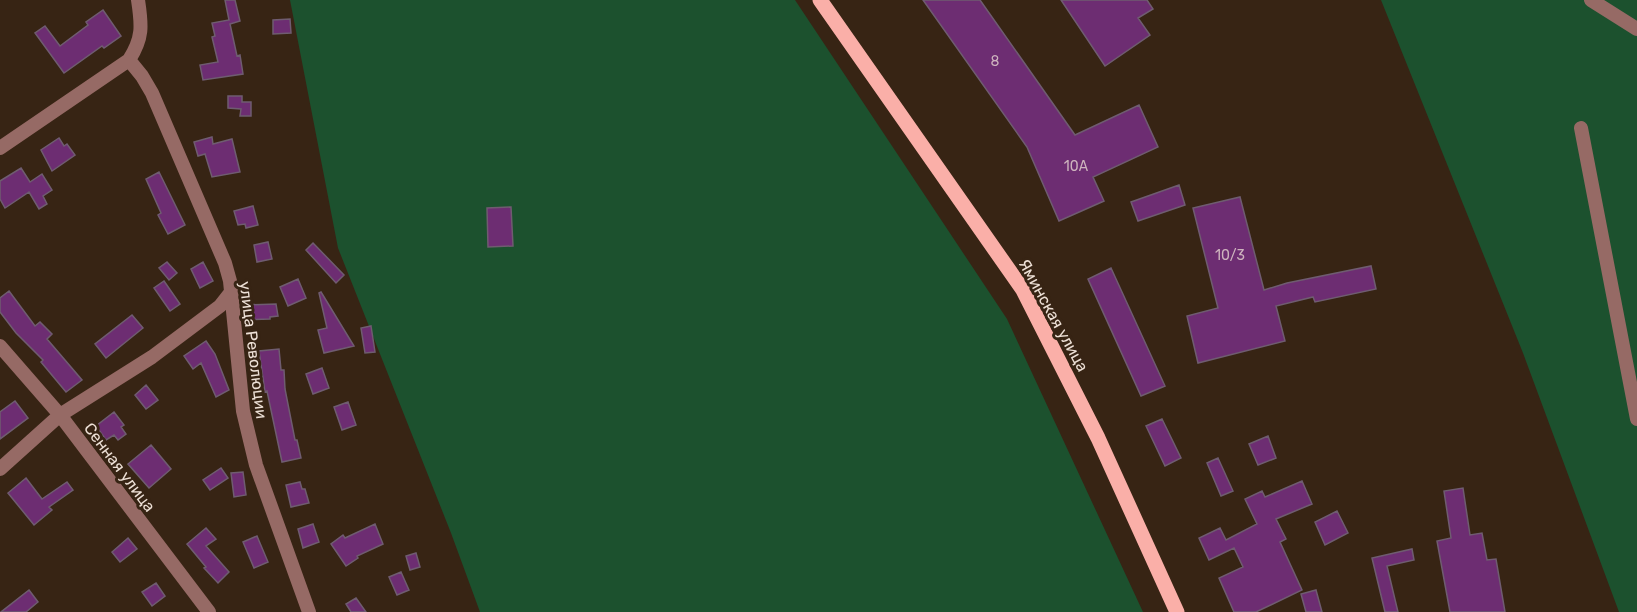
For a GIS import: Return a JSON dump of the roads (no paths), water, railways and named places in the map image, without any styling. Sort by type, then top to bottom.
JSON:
[{"type":"main road","name":"Яминская улица","points":[[820,0],[1023,290],[1093,428],[1177,612]]},
{"type":"street","points":[[0,148],[129,60],[141,36],[142,25],[138,0]]},
{"type":"street","points":[[1591,0],[1637,29]]},
{"type":"street","name":"улица Революции","points":[[129,60],[142,76],[161,112],[225,263],[231,292],[243,411],[256,465],[309,612]]},
{"type":"street","points":[[1581,128],[1637,419]]},
{"type":"street","points":[[0,469],[60,415],[152,357],[220,306],[231,292]]},
{"type":"street","name":"Сенная улица","points":[[0,346],[60,415],[209,612]]}]
